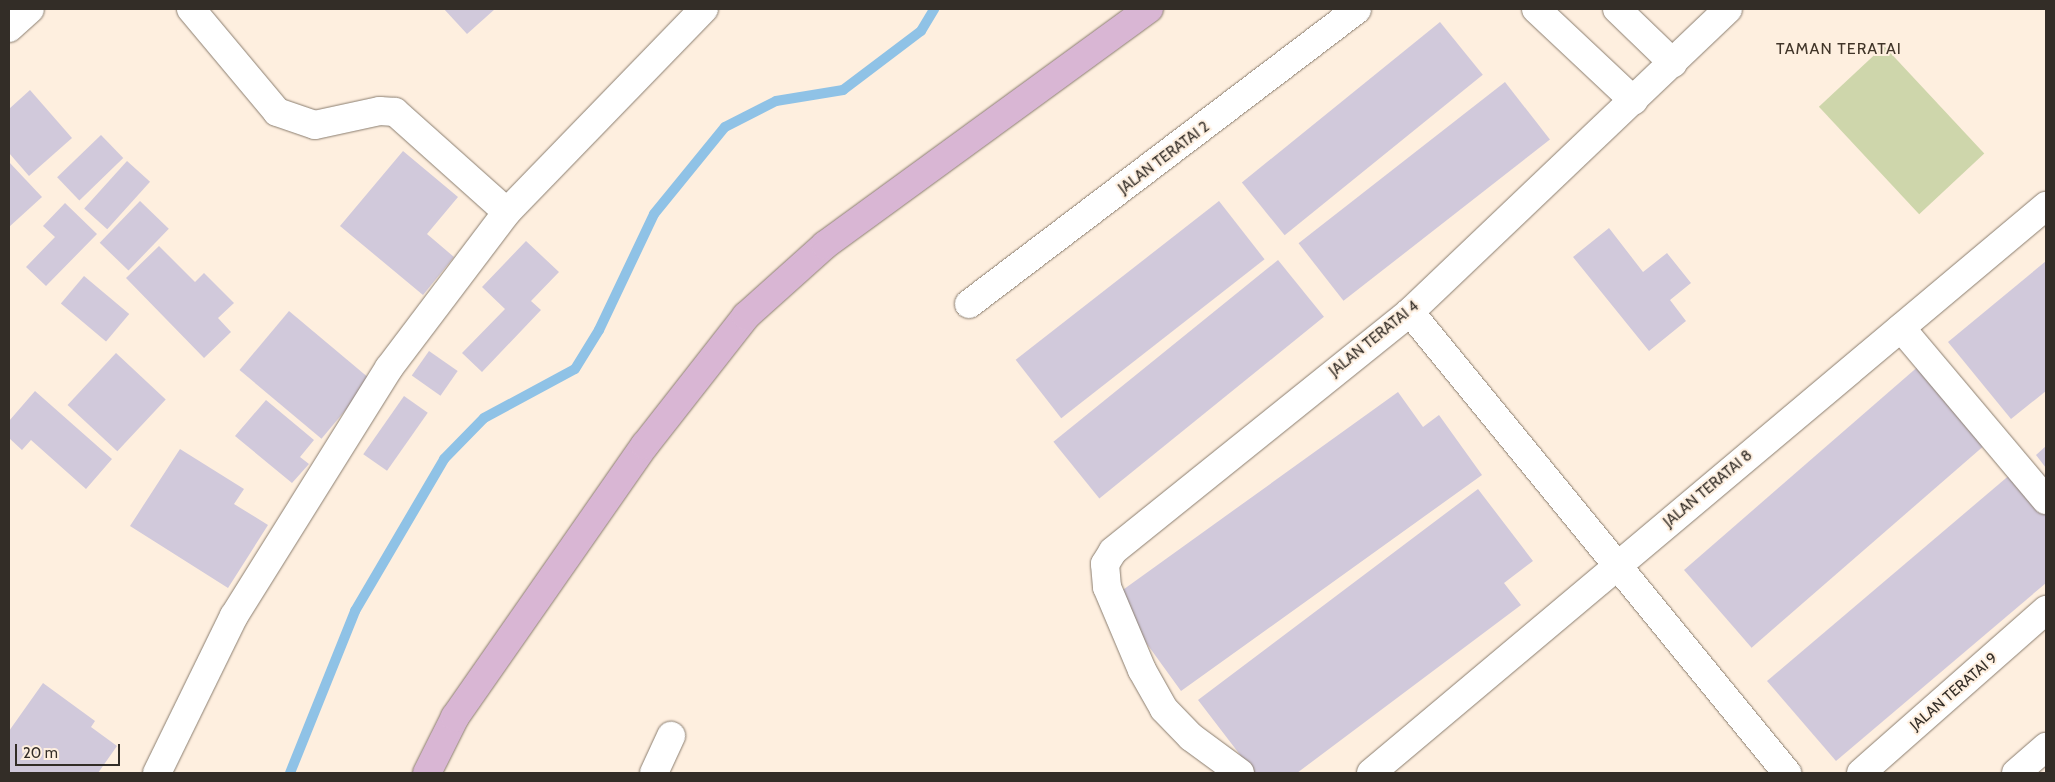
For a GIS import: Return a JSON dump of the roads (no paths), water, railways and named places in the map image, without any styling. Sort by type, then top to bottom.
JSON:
[{"type":"main road","points":[[427,773],[460,709],[645,445],[746,316],[825,245],[1149,9]]},
{"type":"street","points":[[9,28],[30,9]]},
{"type":"street","points":[[191,9],[276,112],[315,125],[380,111],[395,112],[507,212]]},
{"type":"street","points":[[157,773],[234,616],[389,368],[507,212],[704,9]]},
{"type":"street","name":"JALAN TERATAI 2","points":[[969,304],[1357,9]]},
{"type":"street","points":[[1536,9],[1634,102]]},
{"type":"street","points":[[1617,9],[1673,63]]},
{"type":"street","name":"JALAN TERATAI 4","points":[[1240,773],[1191,737],[1164,709],[1142,670],[1107,587],[1105,564],[1113,551],[1410,312],[1634,102],[1728,9]]},
{"type":"street","name":"JALAN TERATAI 8","points":[[1371,773],[2046,206]]},
{"type":"street","points":[[1410,312],[1787,773]]},
{"type":"street","points":[[1901,328],[2046,500]]},
{"type":"street","name":"JALAN TERATAI 9","points":[[1861,773],[2046,610]]},
{"type":"street","points":[[654,773],[671,736]]},
{"type":"street","points":[[2016,773],[2046,747]]},
{"type":"waterway","points":[[290,773],[355,611],[444,459],[484,418],[575,369],[599,330],[654,214],[725,127],[776,101],[843,90],[921,31],[934,9]]},
{"type":"district","name":"TAMAN TERATAI","points":[[1839,49]]}]
